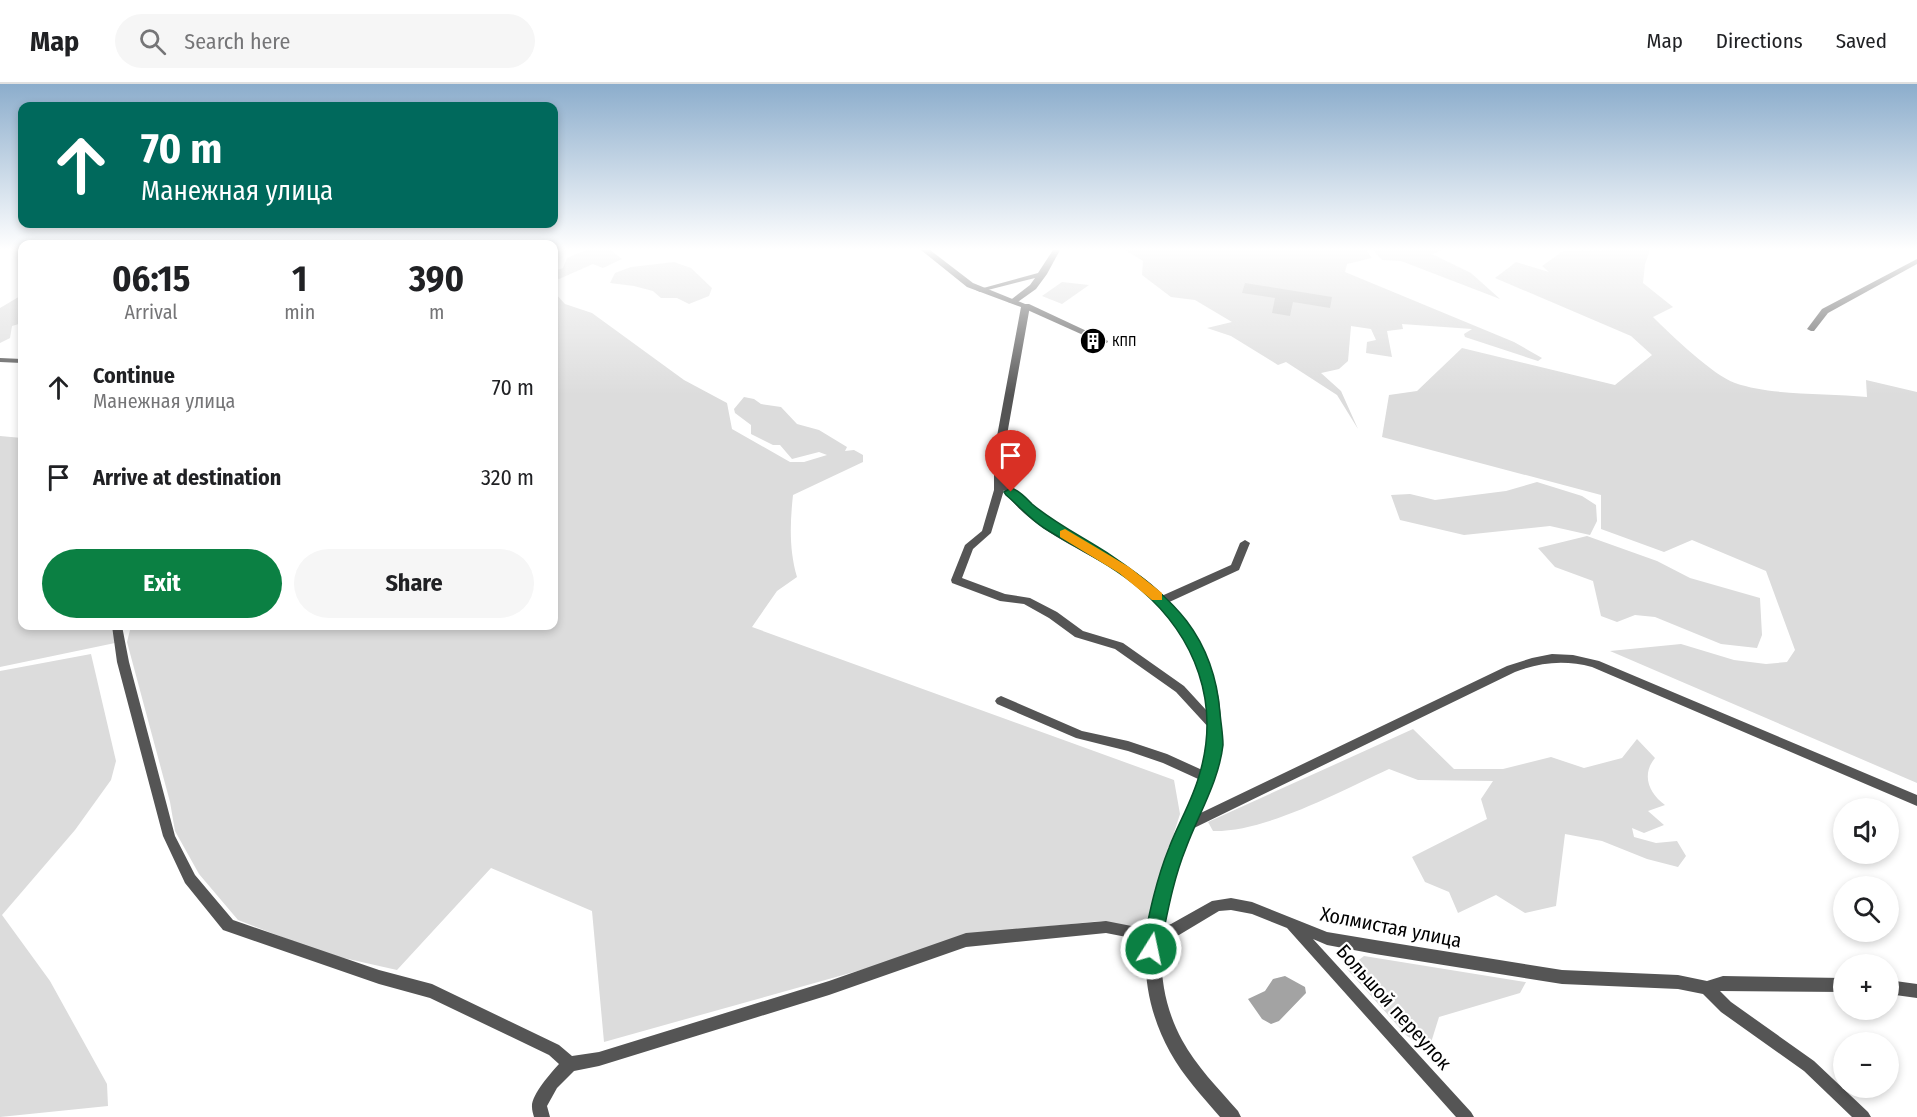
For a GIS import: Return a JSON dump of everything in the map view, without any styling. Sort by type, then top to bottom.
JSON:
[{"type":"street","points":[[1002,298],[1026,306],[1104,341]]},
{"type":"street","points":[[1012,302],[1017,298]]},
{"type":"street","points":[[1811,329],[1825,311],[1849,298]]},
{"type":"street","points":[[1026,306],[1008,392],[997,463],[999,490],[986,533],[969,547],[956,580],[1004,598],[1026,601],[1053,615],[1079,634],[1119,646],[1180,688],[1214,726]]},
{"type":"street","points":[[0,360],[18,361]]},
{"type":"street","points":[[999,472],[1011,492],[1032,513],[1116,564],[1161,601],[1197,647],[1205,664],[1211,689],[1215,745],[1207,778],[1177,849],[1152,936],[1150,962],[1156,995],[1175,1044],[1189,1066],[1232,1117]]},
{"type":"street","points":[[1161,601],[1235,567],[1245,543]]},
{"type":"street","points":[[118,630],[123,662],[168,836],[190,879],[228,926],[432,991],[554,1050],[570,1064]]},
{"type":"street","points":[[1188,825],[1511,669],[1533,660],[1561,657],[1595,664],[1917,801]]},
{"type":"street","points":[[1001,701],[1080,735],[1157,755],[1207,778]]},
{"type":"street","name":"Холмистая улица","points":[[1152,936],[1174,930],[1216,905],[1231,904],[1252,908],[1327,938],[1562,977],[1678,982],[1707,988]]},
{"type":"street","name":"Большой переулок","points":[[1291,924],[1466,1117]]},
{"type":"street","points":[[542,1117],[539,1105],[552,1083],[570,1064],[599,1059],[783,1002],[966,940],[1106,927],[1152,936]]},
{"type":"street","points":[[1833,985],[1723,983],[1707,988],[1726,1007],[1809,1066],[1863,1117]]},
{"type":"street","points":[[1899,989],[1917,991]]},
{"type":"shaded area","points":[[18,298],[18,324],[12,326],[10,338],[0,343],[0,308]]},
{"type":"shaded area","points":[[560,298],[565,304],[592,313],[684,380],[727,403],[732,429],[790,462],[804,462],[827,455],[819,452],[792,459],[780,445],[773,445],[751,434],[751,425],[735,413],[734,409],[744,397],[754,399],[761,404],[781,407],[797,424],[819,430],[847,447],[845,451],[854,450],[863,455],[863,462],[793,495],[791,536],[797,577],[777,591],[752,627],[1174,780],[1180,814],[1144,929],[1101,921],[1000,931],[604,1042],[592,911],[491,868],[397,970],[326,954],[238,920],[199,874],[175,831],[170,802],[127,642],[130,630],[558,630]]},
{"type":"shaded area","points":[[677,298],[703,298],[689,304]]},
{"type":"shaded area","points":[[1048,298],[1070,298],[1062,304]]},
{"type":"shaded area","points":[[1181,298],[1408,298],[1514,342],[1542,358],[1538,361],[1465,337],[1464,334],[1472,329],[1402,324],[1403,329],[1387,331],[1392,357],[1366,353],[1367,342],[1376,340],[1371,329],[1351,326],[1348,361],[1339,369],[1321,373],[1341,391],[1358,429],[1337,395],[1286,362],[1278,365],[1231,336],[1207,328],[1232,322],[1195,300]]},
{"type":"shaded area","points":[[1542,298],[1662,298],[1673,307],[1653,317],[1692,354],[1716,372],[1735,383],[1750,387],[1867,397],[1866,380],[1917,392],[1917,783],[1610,651],[1681,644],[1734,660],[1766,664],[1787,662],[1795,650],[1766,571],[1692,540],[1664,552],[1601,529],[1601,495],[1382,437],[1389,395],[1417,391],[1462,348],[1615,385],[1652,355],[1631,336]]},
{"type":"shaded area","points":[[0,436],[18,438],[18,630],[115,630],[115,643],[0,667]]},
{"type":"shaded area","points":[[1537,482],[1582,496],[1596,505],[1597,521],[1590,535],[1550,526],[1464,535],[1400,520],[1391,495],[1410,494],[1435,500],[1506,491]]},
{"type":"shaded area","points":[[1587,536],[1657,561],[1690,578],[1760,598],[1762,635],[1757,648],[1721,644],[1655,617],[1635,615],[1617,622],[1601,616],[1593,581],[1555,567],[1538,548]]},
{"type":"shaded area","points":[[91,654],[116,761],[111,780],[75,830],[2,915],[50,981],[107,1084],[108,1106],[0,1117],[0,671]]},
{"type":"shaded area","points":[[1413,729],[1454,769],[1503,769],[1551,757],[1584,768],[1622,758],[1637,739],[1655,758],[1648,771],[1649,783],[1655,795],[1665,805],[1648,811],[1664,825],[1644,833],[1632,828],[1634,837],[1656,843],[1677,841],[1686,856],[1678,867],[1647,859],[1602,841],[1565,834],[1556,906],[1525,913],[1496,895],[1458,913],[1449,892],[1425,882],[1412,857],[1487,819],[1481,799],[1493,781],[1418,780],[1389,769],[1303,809],[1256,825],[1234,830],[1213,831],[1208,822]]},
{"type":"shaded area","points":[[1364,956],[1526,982],[1520,993],[1439,1017],[1429,1049],[1407,1036],[1347,969]]},
{"type":"shaded area","points":[[1285,976],[1305,987],[1306,993],[1279,1021],[1271,1024],[1262,1019],[1248,999],[1265,991],[1273,979]]},
{"type":"building","points":[[1275,298],[1332,298],[1330,308],[1293,302],[1290,316],[1272,313]]},
{"type":"slow traffic","points":[[1065,534],[1124,570],[1144,584],[1157,597]]},
{"type":"place","name":"КПП","points":[[1093,341]]},
{"type":"route","points":[[1011,492],[1047,524],[1099,553],[1144,584],[1161,601],[1197,647],[1205,664],[1211,689],[1215,745],[1207,778],[1177,849],[1161,900],[1151,949]]}]
